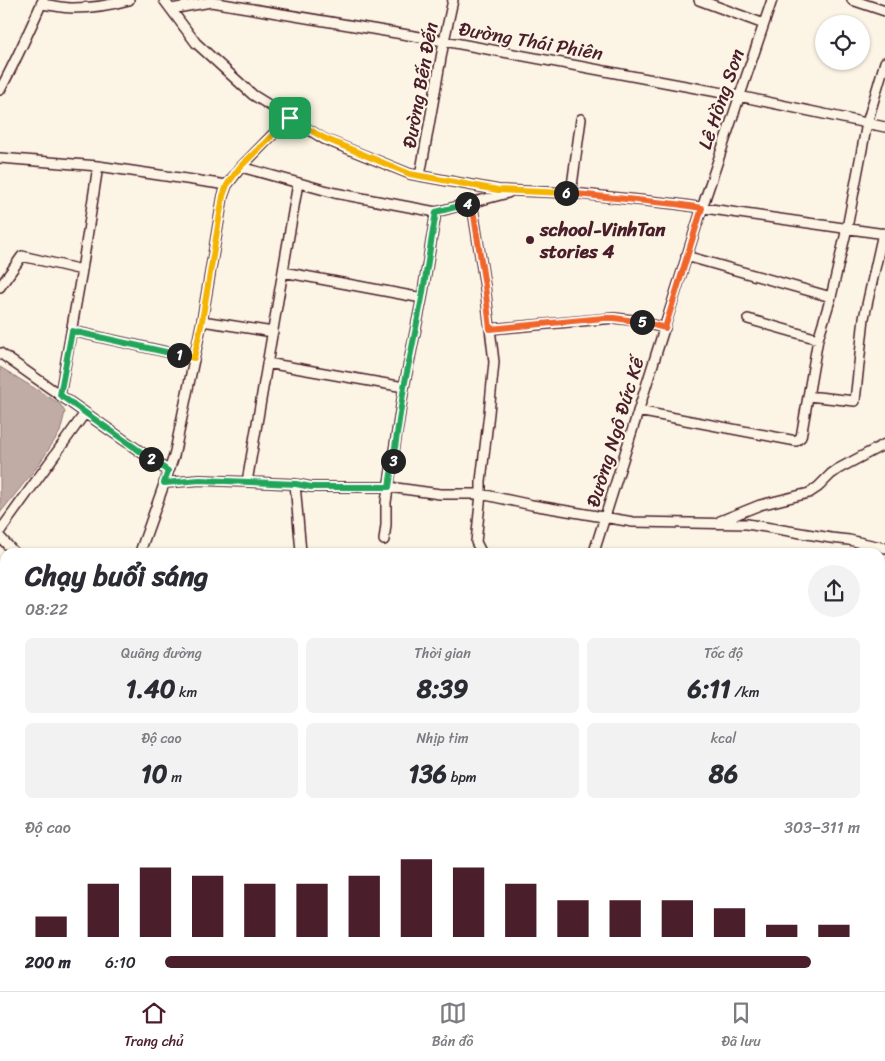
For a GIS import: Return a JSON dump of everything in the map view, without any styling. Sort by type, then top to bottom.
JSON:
[{"type":"street","points":[[0,90],[42,2],[63,7],[79,8],[108,5],[129,0]]},
{"type":"street","points":[[164,0],[196,43],[253,95],[324,138],[410,174],[498,190],[572,194],[676,204],[884,233],[864,318],[855,401],[808,396]]},
{"type":"street","name":"Đường Bến Đến","points":[[420,176],[453,0]]},
{"type":"street","points":[[699,0],[764,24]]},
{"type":"street","name":"Lê Hồng Sơn","points":[[702,208],[772,0]]},
{"type":"street","points":[[852,0],[885,11]]},
{"type":"street","name":"Đường Thái Phiên","points":[[171,9],[211,2],[444,41],[740,96],[885,127]]},
{"type":"street","points":[[638,411],[796,441],[801,437],[818,339],[831,297],[847,228],[866,123],[885,62]]},
{"type":"street","points":[[141,548],[174,456],[202,321],[223,196],[227,185],[240,167],[290,118]]},
{"type":"street","points":[[572,194],[581,119]]},
{"type":"street","points":[[0,158],[98,166],[227,185]]},
{"type":"street","points":[[60,395],[98,166]]},
{"type":"street","points":[[240,167],[335,193],[436,212],[515,191]]},
{"type":"street","points":[[247,482],[298,183]]},
{"type":"street","points":[[472,203],[485,286],[494,362],[476,542],[479,548]]},
{"type":"street","name":"Đường Ngô Đức Kế","points":[[595,548],[702,208]]},
{"type":"street","points":[[384,540],[386,502],[404,387],[422,298],[436,212]]},
{"type":"street","points":[[0,287],[22,256],[82,270]]},
{"type":"street","points":[[686,256],[831,297]]},
{"type":"street","points":[[283,272],[422,298]]},
{"type":"street","points":[[490,329],[614,318],[632,320],[665,328]]},
{"type":"street","points":[[748,319],[818,339]]},
{"type":"street","points":[[202,321],[273,332]]},
{"type":"street","points":[[72,331],[194,358]]},
{"type":"street","points":[[0,353],[168,471]]},
{"type":"street","points":[[267,363],[404,387]]},
{"type":"street","points":[[0,531],[86,413]]},
{"type":"street","points":[[717,523],[760,505],[809,493],[838,469],[885,444]]},
{"type":"street","points":[[164,483],[200,480],[296,484],[311,487],[389,487],[440,494],[481,494],[532,505],[633,522],[747,524],[849,540],[885,548]]},
{"type":"street","points":[[296,484],[301,548]]},
{"type":"street","points":[[0,537],[10,548]]},
{"type":"shaded area","points":[[0,367],[60,404],[65,412],[60,432],[37,467],[0,513]]},
{"type":"place","name":"school-VinhTan stories 4","points":[[530,240]]},
{"type":"route","points":[[290,118],[324,138],[410,174],[498,190],[572,194],[702,208],[665,328],[632,320],[604,318],[490,329],[472,203],[436,212],[422,298],[404,387],[389,487],[311,487],[296,484],[200,480],[164,483],[168,471],[60,395],[72,331],[194,358],[223,196],[227,185],[240,167],[290,118]]}]
